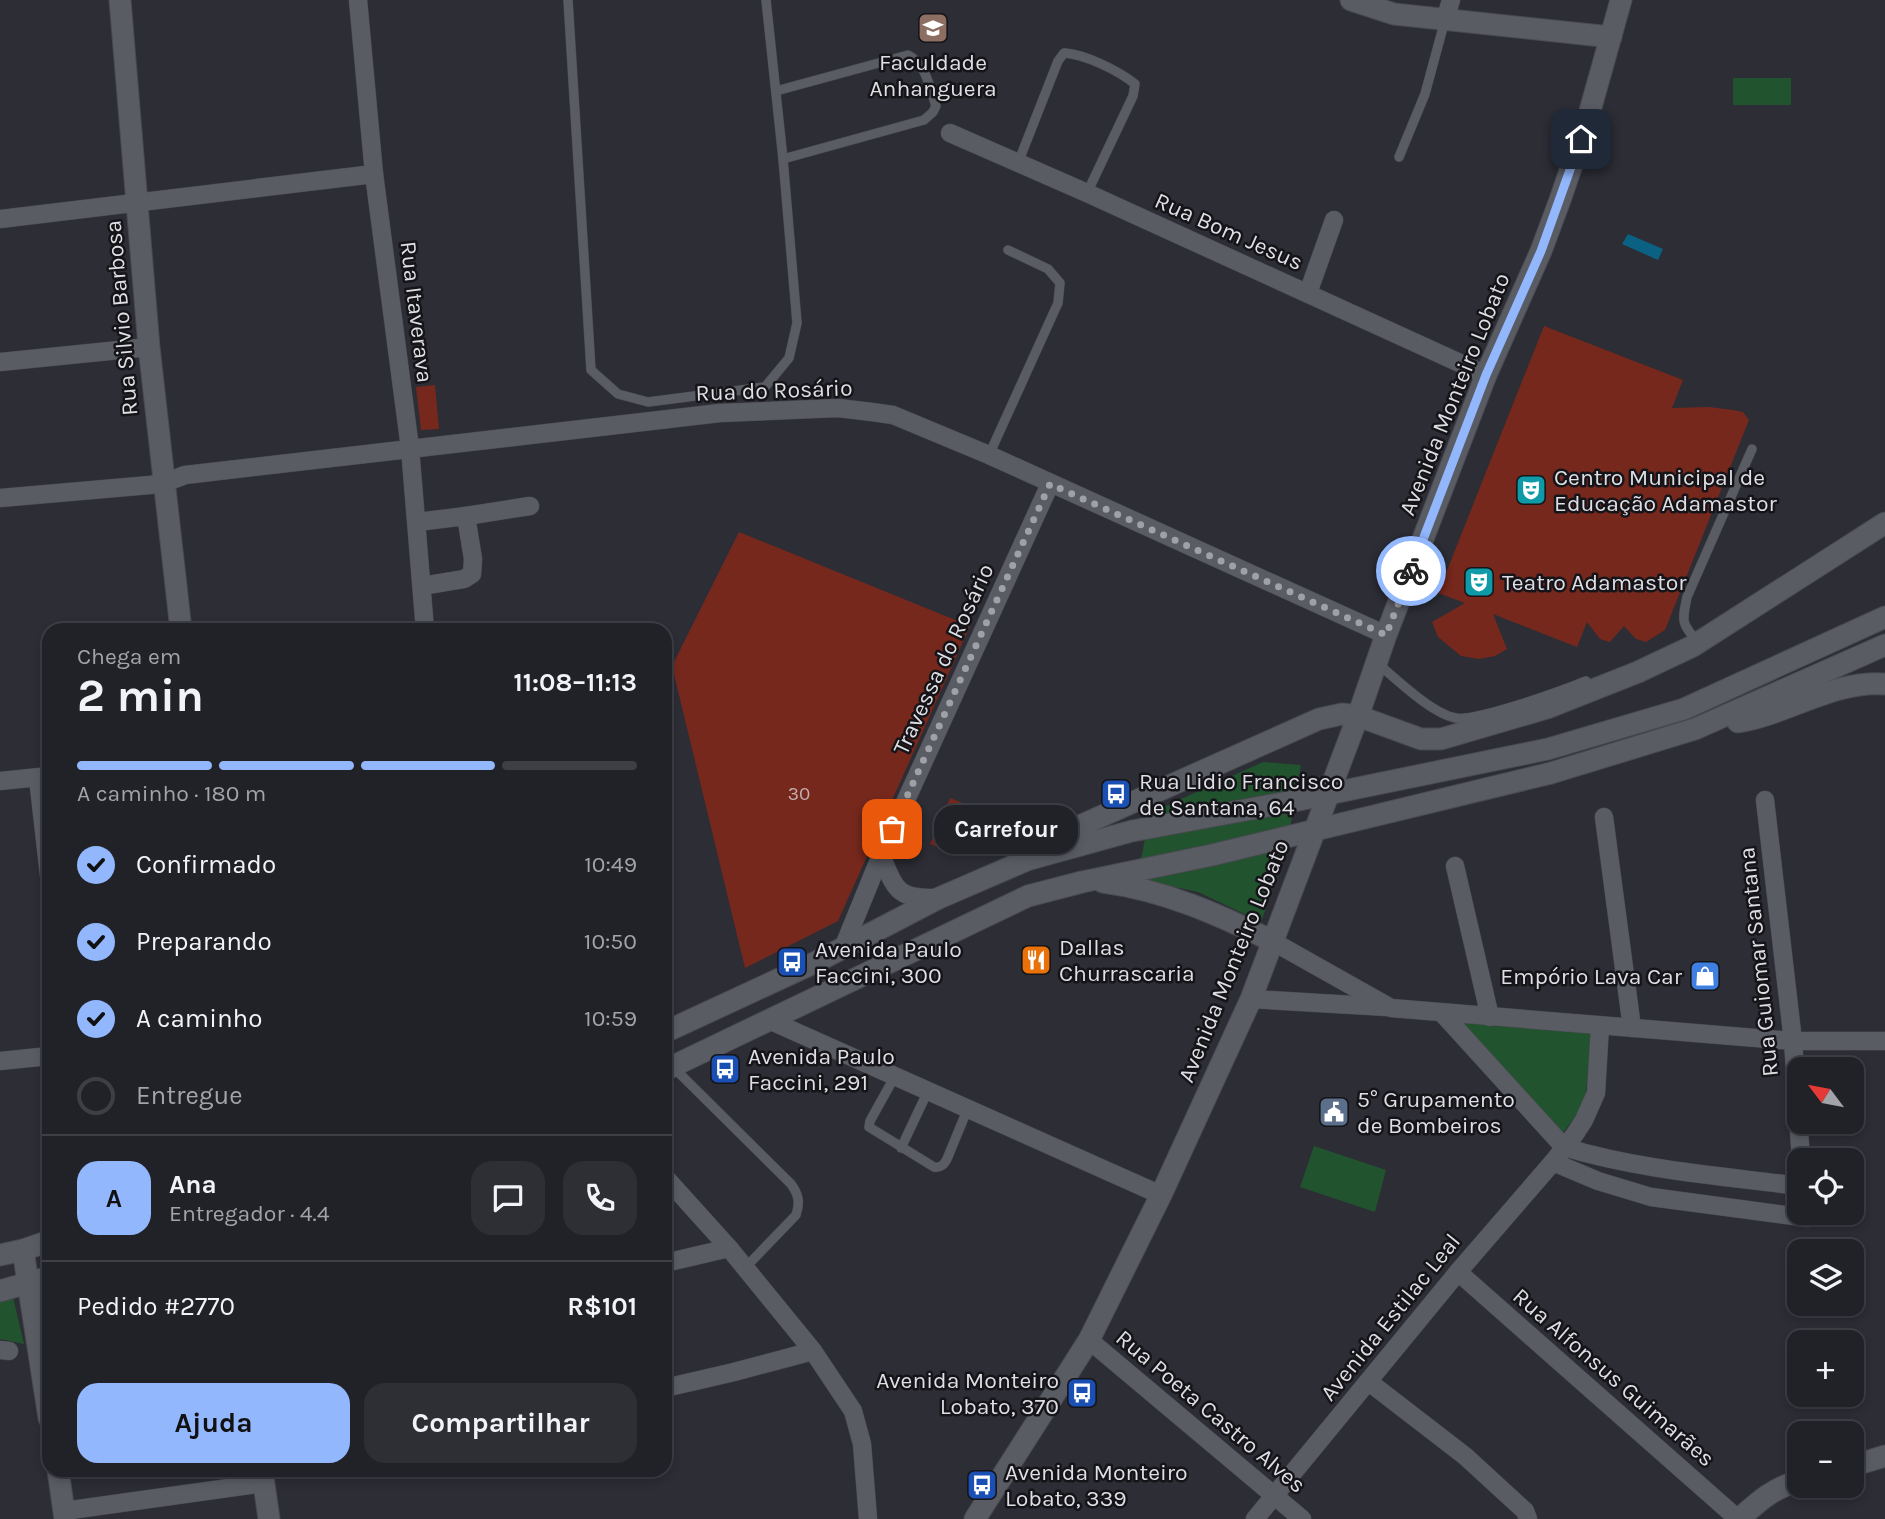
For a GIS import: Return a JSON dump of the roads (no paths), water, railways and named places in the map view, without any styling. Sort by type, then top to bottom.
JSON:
[{"type":"main road","name":"Rua Silvio Barbosa","points":[[120,0],[149,347],[180,623]]},
{"type":"main road","points":[[1351,0],[1394,14],[1448,10],[1611,37]]},
{"type":"main road","name":"Avenida Monteiro Lobato","points":[[975,1519],[1089,1340],[1161,1195],[1251,999],[1486,375],[1541,251],[1560,200],[1588,118],[1621,0]]},
{"type":"main road","points":[[1027,860],[1034,850],[1055,837],[1319,719],[1342,715],[1359,716],[1421,739],[1441,739],[1547,708],[1638,672],[1695,644],[1885,523]]},
{"type":"main road","points":[[672,1029],[816,962],[939,898],[1027,860],[1132,831],[1548,749],[1684,709],[1885,617]]},
{"type":"main road","points":[[672,1060],[714,1047],[1028,896],[1212,855],[1550,773],[1695,729],[1885,645]]},
{"type":"main road","points":[[1695,729],[1745,721],[1849,686],[1885,684]]},
{"type":"main road","points":[[1093,880],[1183,901],[1222,916],[1272,941]]},
{"type":"main road","points":[[714,1047],[730,1027],[808,988],[818,975],[816,962]]},
{"type":"main road","points":[[672,1055],[699,1018]]},
{"type":"main road","points":[[0,1255],[42,1243]]},
{"type":"main road","points":[[0,1248],[23,1250]]},
{"type":"main road","points":[[23,1250],[39,1280],[42,1332]]},
{"type":"main road","points":[[0,1291],[39,1280]]},
{"type":"main road","points":[[1864,1462],[1885,1456]]},
{"type":"main road","points":[[59,1477],[65,1515]]},
{"type":"main road","points":[[263,1477],[269,1519]]},
{"type":"main road","points":[[1738,1519],[1765,1495],[1787,1484]]},
{"type":"street","name":"Rua Itaverava","points":[[358,0],[374,174],[410,448],[425,623]]},
{"type":"street","name":"Rua Bom Jesus","points":[[950,134],[1087,193],[1486,375]]},
{"type":"street","points":[[0,219],[374,174]]},
{"type":"street","points":[[1308,293],[1334,219]]},
{"type":"street","points":[[0,362],[149,347]]},
{"type":"street","name":"Rua do Rosário","points":[[0,498],[164,483],[185,475],[720,413],[838,408],[893,415],[989,455],[1386,635]]},
{"type":"street","name":"Travessa do Rosário","points":[[843,948],[881,855],[1050,484]]},
{"type":"street","points":[[417,522],[530,506]]},
{"type":"street","points":[[422,586],[464,579],[472,574],[473,559],[466,516]]},
{"type":"street","points":[[0,781],[42,777]]},
{"type":"street","name":"Rua Guiomar Santana","points":[[1765,800],[1793,1041],[1800,1148]]},
{"type":"street","points":[[1604,817],[1632,1028]]},
{"type":"street","points":[[881,855],[893,883],[900,891],[920,898],[939,898]]},
{"type":"street","points":[[1455,866],[1490,1017]]},
{"type":"street","points":[[1272,941],[1391,1008]]},
{"type":"street","points":[[1251,999],[1793,1041],[1885,1041]]},
{"type":"street","points":[[1442,1013],[1559,1154],[1598,1181],[1651,1197],[1787,1214]]},
{"type":"street","points":[[769,1020],[1161,1195]]},
{"type":"street","name":"Avenida Estilac Leal","points":[[1255,1519],[1559,1154],[1584,1120],[1596,1093],[1600,1026]]},
{"type":"street","points":[[0,1061],[42,1057]]},
{"type":"street","points":[[1559,1154],[1599,1157],[1787,1184]]},
{"type":"street","points":[[672,1185],[729,1248],[813,1351],[853,1411],[862,1444],[868,1519]]},
{"type":"street","points":[[672,1261],[729,1248]]},
{"type":"street","name":"Rua Alfonsus Guimarães","points":[[1458,1272],[1738,1519]]},
{"type":"street","name":"Rua Poeta Castro Alves","points":[[1089,1340],[1302,1519]]},
{"type":"street","points":[[672,1386],[813,1351]]},
{"type":"street","points":[[1369,1382],[1465,1456],[1525,1511],[1528,1519]]},
{"type":"street","points":[[65,1515],[258,1477]]},
{"type":"lane","points":[[568,0],[591,370],[618,394],[648,402],[765,387],[789,358],[797,323],[766,0]]},
{"type":"lane","points":[[1399,157],[1425,94],[1448,10]]},
{"type":"lane","points":[[1018,163],[1058,61],[1064,53],[1076,54],[1125,76],[1135,84],[1133,96],[1087,193]]},
{"type":"lane","points":[[776,91],[908,55],[922,66],[936,106],[924,120],[783,159]]},
{"type":"lane","points":[[989,455],[1058,303],[1060,283],[1048,269],[1008,250]]},
{"type":"lane","points":[[1647,656],[1674,646],[1695,644],[1686,629],[1683,616],[1687,597],[1752,449]]},
{"type":"lane","points":[[1376,662],[1432,706],[1457,719],[1485,714],[1593,679]]},
{"type":"lane","points":[[672,1065],[797,1192],[799,1207],[796,1216],[745,1268]]},
{"type":"lane","points":[[895,1076],[869,1127],[934,1167],[943,1166],[968,1108]]},
{"type":"lane","points":[[901,1147],[928,1091]]},
{"type":"water","points":[[1628,234],[1663,249],[1658,260],[1622,244]]},
{"type":"place","name":"Faculdade Anhanguera","points":[[933,28]]},
{"type":"place","name":"Centro Municipal de Educação Adamastor","points":[[1531,490]]},
{"type":"place","name":"Teatro Adamastor","points":[[1479,582]]},
{"type":"place","name":"Rua Lidio Francisco de Santana, 64","points":[[1116,794]]},
{"type":"place","name":"Carrefour","points":[[892,829]]},
{"type":"place","name":"Dallas Churrascaria","points":[[1036,960]]},
{"type":"place","name":"Avenida Paulo Faccini, 300","points":[[792,962]]},
{"type":"place","name":"Empório Lava Car","points":[[1705,976]]},
{"type":"place","name":"Avenida Paulo Faccini, 291","points":[[725,1069]]},
{"type":"place","name":"5° Grupamento de Bombeiros","points":[[1334,1112]]},
{"type":"place","name":"Avenida Monteiro Lobato, 370","points":[[1082,1393]]},
{"type":"place","name":"Avenida Monteiro Lobato, 339","points":[[982,1485]]}]
